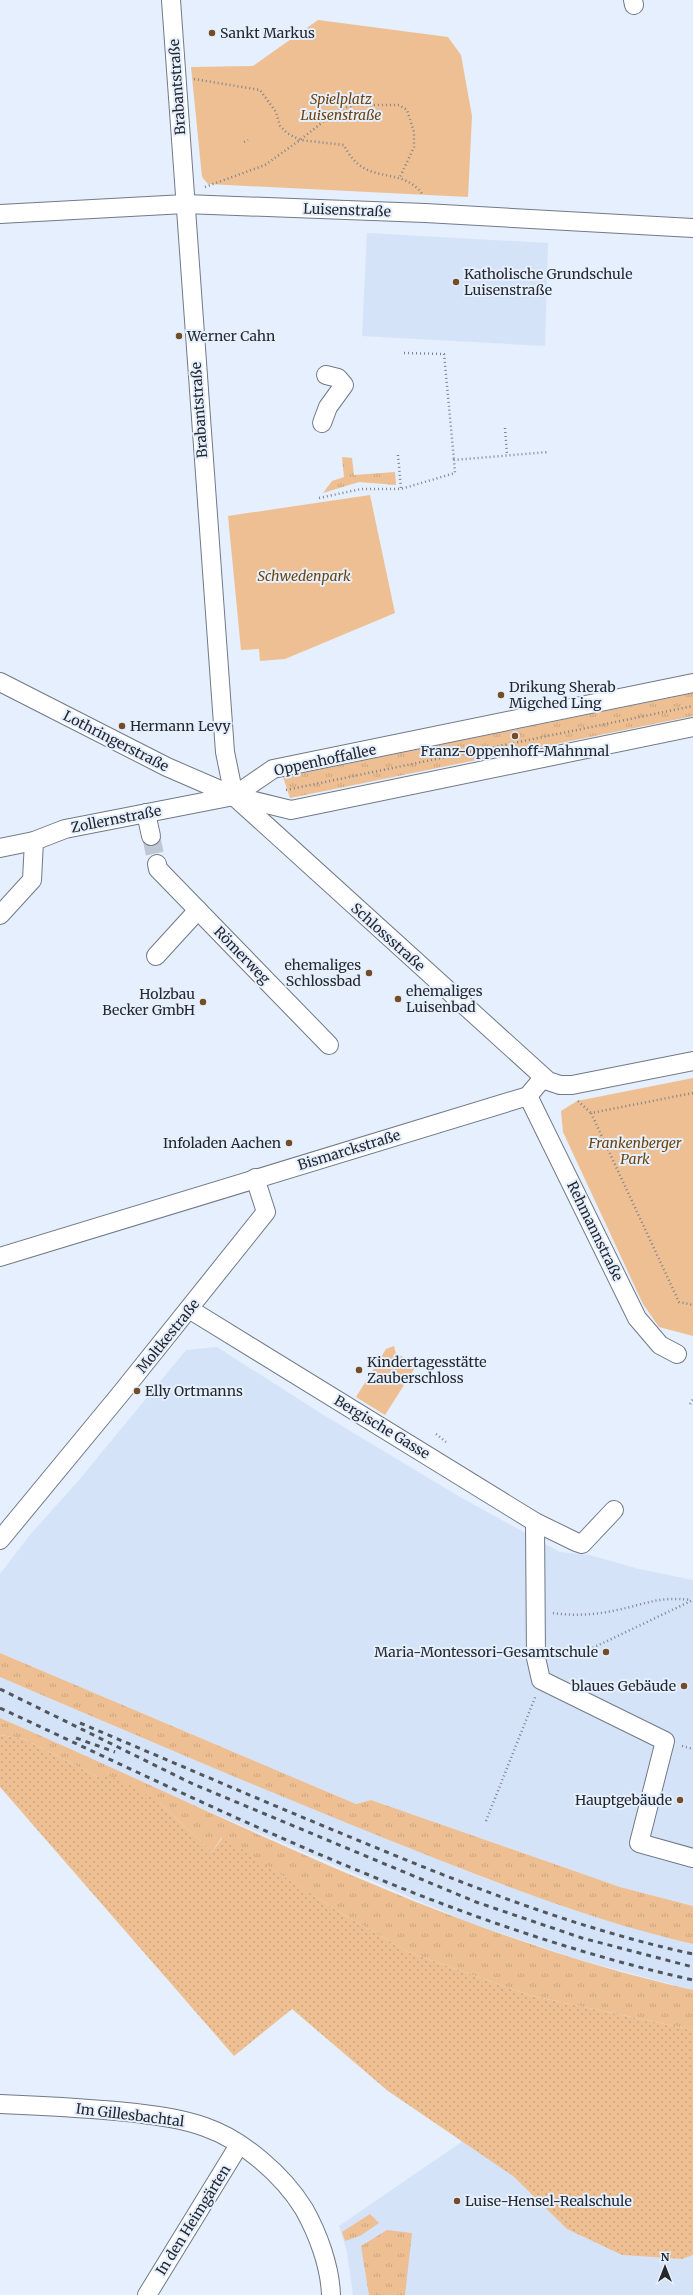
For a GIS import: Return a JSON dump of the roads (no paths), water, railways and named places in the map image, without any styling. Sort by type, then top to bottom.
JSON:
[{"type":"street","name":"Brabantstraße","points":[[171,0],[225,752],[234,796]]},
{"type":"street","name":"Luisenstraße","points":[[0,214],[185,204],[425,213],[693,228]]},
{"type":"street","points":[[322,423],[328,407],[344,386],[338,378],[326,375]]},
{"type":"street","name":"Lothringerstraße","points":[[0,682],[167,767],[234,796]]},
{"type":"street","name":"Oppenhoffallee","points":[[234,796],[273,769],[693,683]]},
{"type":"street","points":[[234,796],[291,810],[693,727]]},
{"type":"street","name":"Zollernstraße","points":[[0,848],[34,841],[65,830],[234,796]]},
{"type":"street","name":"Schlossstraße","points":[[234,796],[543,1078]]},
{"type":"street","points":[[146,813],[152,836]]},
{"type":"street","points":[[0,915],[32,880],[34,841]]},
{"type":"street","name":"Römerweg","points":[[157,864],[158,869],[329,1045]]},
{"type":"street","points":[[156,956],[198,910]]},
{"type":"street","points":[[528,1096],[543,1078],[560,1085],[572,1085],[693,1061]]},
{"type":"street","name":"Bismarckstraße","points":[[0,1257],[528,1096]]},
{"type":"street","name":"Rehmannstraße","points":[[528,1096],[637,1318],[660,1344],[677,1354]]},
{"type":"street","name":"Moltkestraße","points":[[0,1540],[189,1309],[266,1212],[255,1178]]},
{"type":"street","name":"Bergische Gasse","points":[[189,1309],[535,1522],[576,1542],[582,1544],[614,1510]]},
{"type":"street","points":[[535,1522],[536,1658],[541,1680],[664,1741],[639,1843],[693,1858]]},
{"type":"street","name":"Im Gillesbachtal","points":[[0,2104],[97,2108],[173,2118],[206,2127],[239,2145],[267,2164],[292,2189],[311,2221],[323,2253],[331,2284],[331,2295]]},
{"type":"street","name":"In den Heimgärten","points":[[147,2295],[239,2145]]},
{"type":"tunnel","points":[[151,836],[157,864]]},
{"type":"railway","points":[[0,1689],[193,1784],[476,1902],[582,1938],[693,1967]]},
{"type":"railway","points":[[0,1708],[254,1826],[339,1863],[426,1898],[514,1929],[603,1957],[693,1980]]},
{"type":"railway","points":[[80,1723],[335,1831],[490,1893],[570,1921],[693,1954]]},
{"type":"railway","points":[[76,1738],[115,1752]]},
{"type":"place","name":"Sankt Markus","points":[[212,33]]},
{"type":"place","name":"Katholische Grundschule Luisenstraße","points":[[456,282]]},
{"type":"place","name":"Werner Cahn","points":[[179,336]]},
{"type":"place","name":"Drikung Sherab Migched Ling","points":[[501,695]]},
{"type":"place","name":"Hermann Levy","points":[[122,726]]},
{"type":"place","name":"Franz-Oppenhoff-Mahnmal","points":[[515,736]]},
{"type":"place","name":"ehemaliges Schlossbad","points":[[369,973]]},
{"type":"place","name":"ehemaliges Luisenbad","points":[[398,999]]},
{"type":"place","name":"Holzbau Becker GmbH","points":[[203,1002]]},
{"type":"place","name":"Infoladen Aachen","points":[[289,1143]]},
{"type":"place","name":"Kindertagesstätte Zauberschloss","points":[[359,1370]]},
{"type":"place","name":"Elly Ortmanns","points":[[137,1391]]},
{"type":"place","name":"Maria-Montessori-Gesamtschule","points":[[606,1652]]},
{"type":"place","name":"blaues Gebäude","points":[[684,1686]]},
{"type":"place","name":"Hauptgebäude","points":[[680,1800]]},
{"type":"place","name":"Luise-Hensel-Realschule","points":[[457,2201]]},
{"type":"park label","name":"Spielplatz Luisenstraße","points":[[341,108]]},
{"type":"park label","name":"Schwedenpark","points":[[304,576]]},
{"type":"park label","name":"Frankenberger Park","points":[[635,1152]]}]
